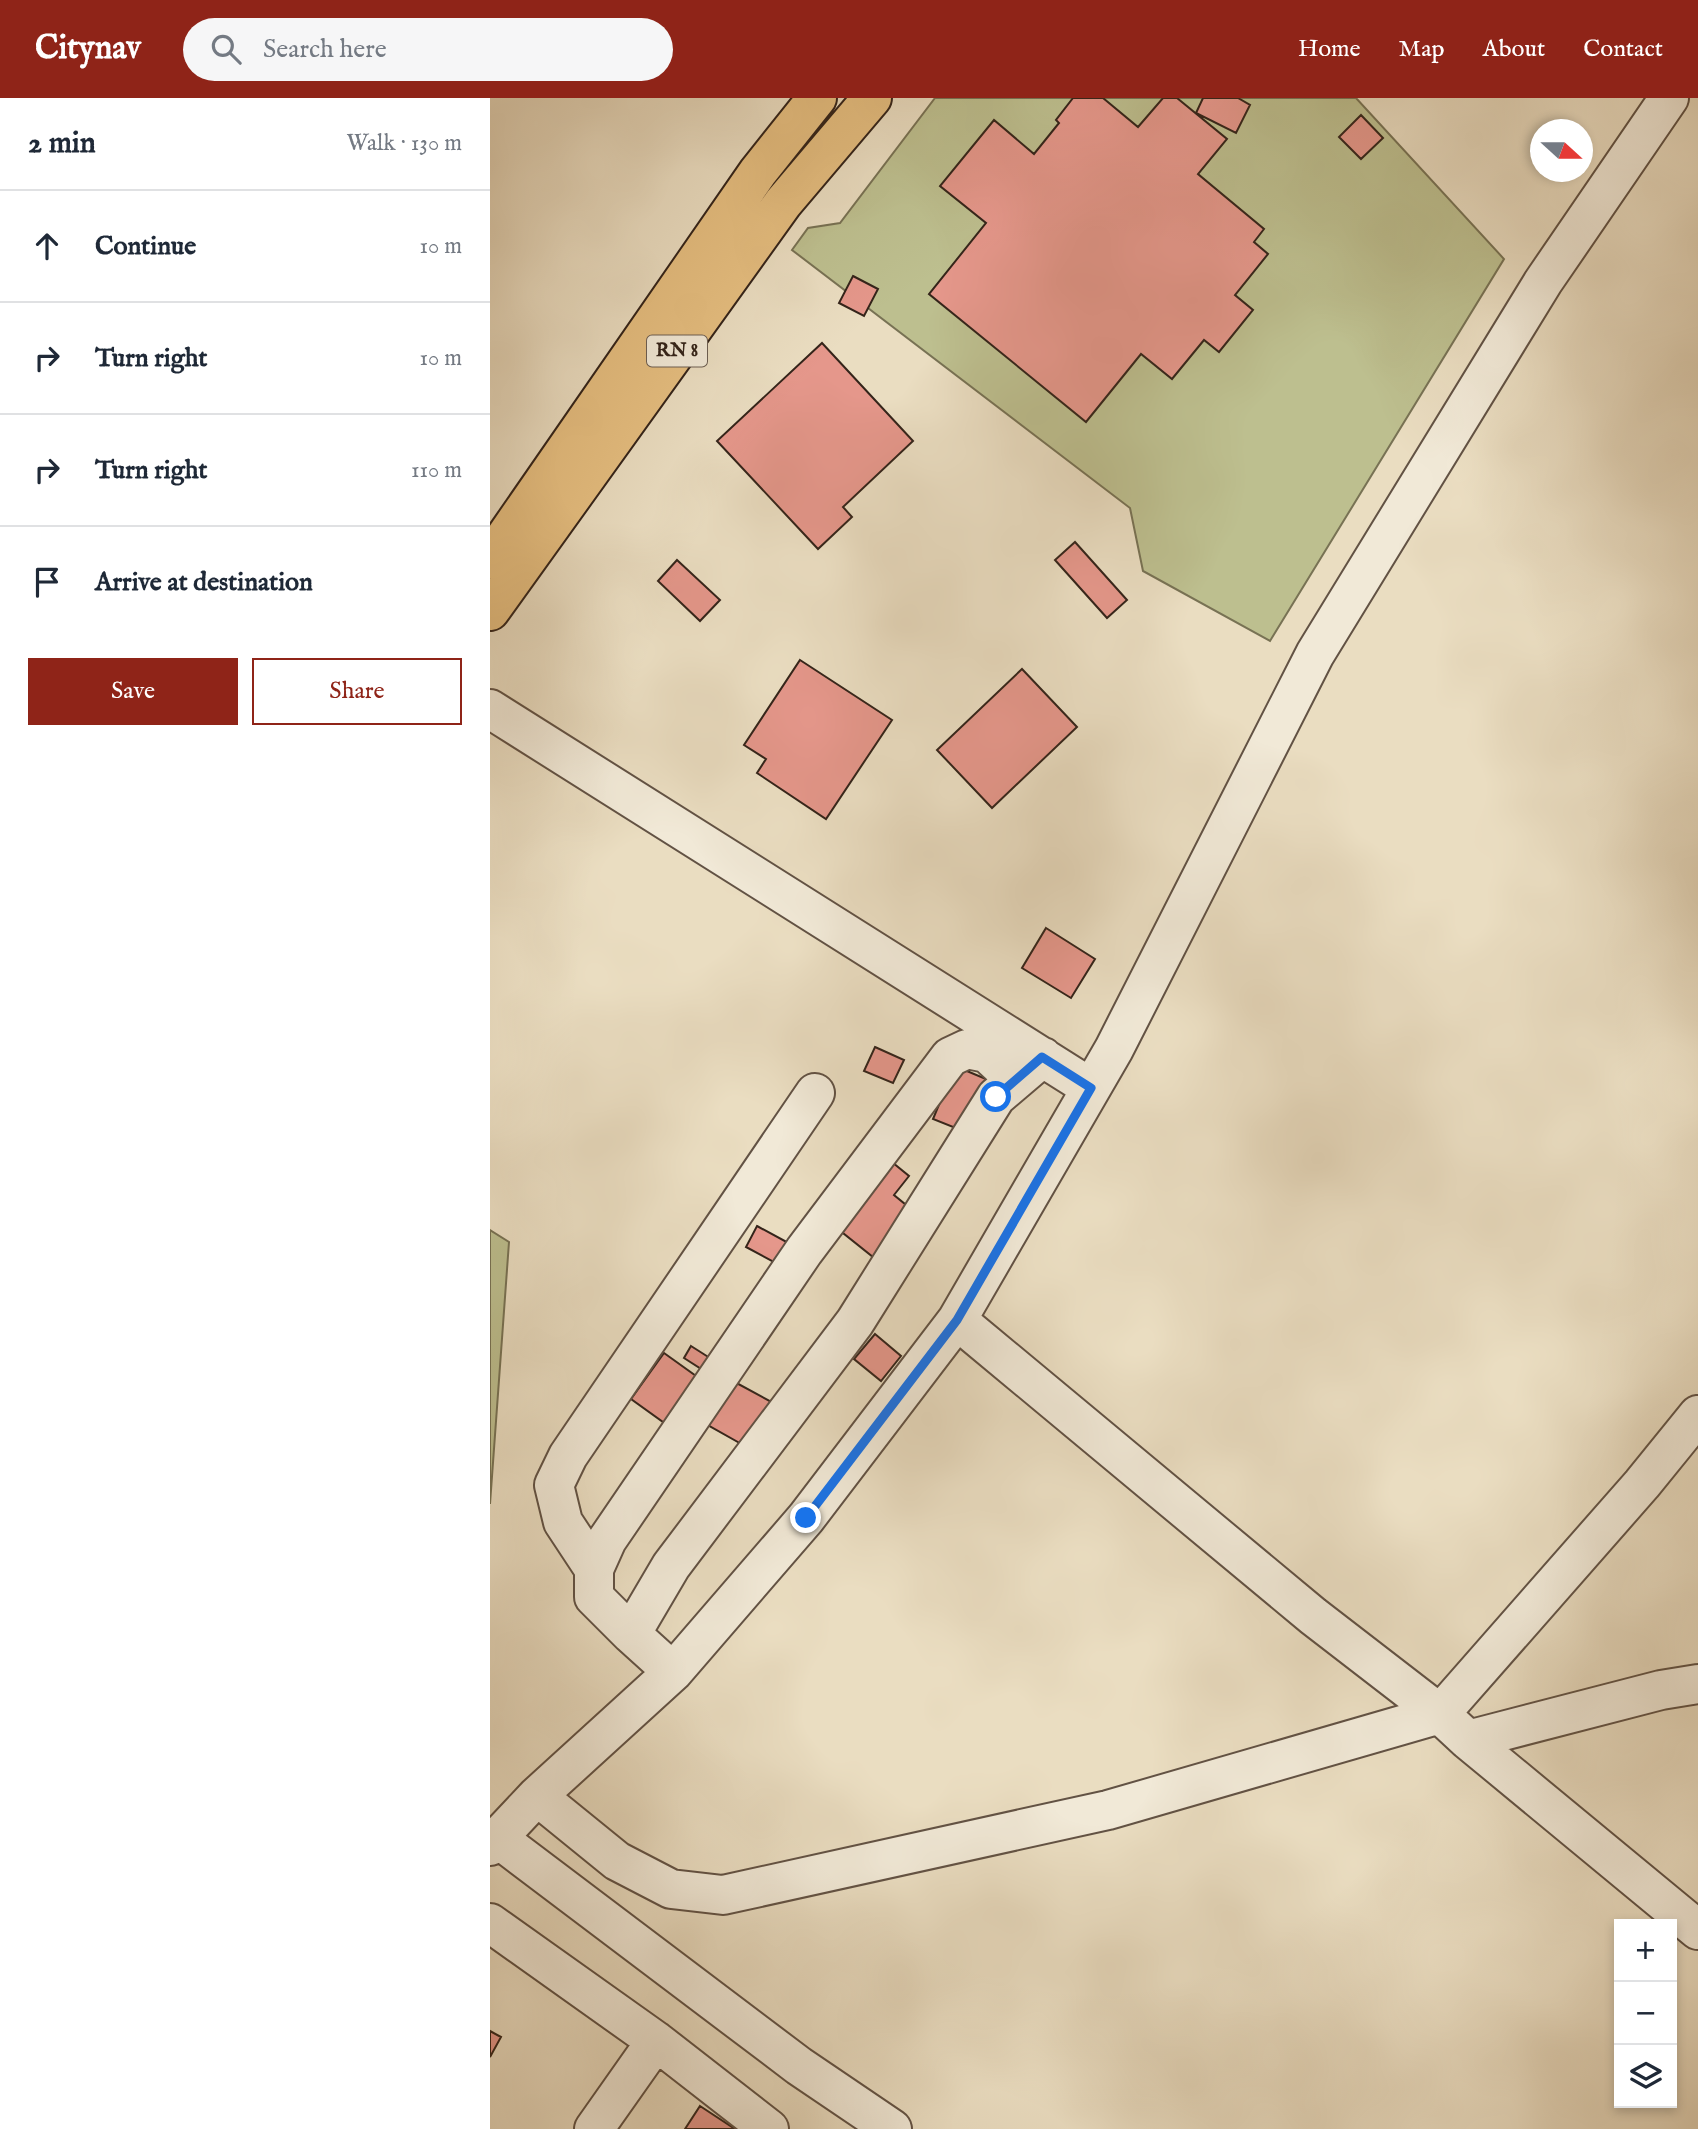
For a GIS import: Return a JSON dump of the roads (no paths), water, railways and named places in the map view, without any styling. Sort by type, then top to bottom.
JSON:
[{"type":"highway","name":"RN 8","points":[[490,559],[758,172],[817,98]]},
{"type":"highway","name":"RN 8","points":[[490,611],[783,203],[872,98]]},
{"type":"street","points":[[892,2129],[799,2066],[493,1841],[537,1796],[673,1672],[806,1518],[957,1320],[1114,1049],[1315,654],[1543,282],[1669,98]]},
{"type":"street","points":[[490,709],[1029,1069]]},
{"type":"street","points":[[673,1672],[594,1597],[594,1569],[607,1540],[804,1251],[950,1057],[967,1049],[987,1053],[1091,1088]]},
{"type":"street","points":[[631,1634],[671,1566],[855,1322],[996,1097],[1029,1069]]},
{"type":"street","points":[[594,1569],[563,1522],[554,1485],[568,1456],[814,1093]]},
{"type":"street","points":[[957,1320],[1314,1616],[1440,1714],[1698,1930]]},
{"type":"street","points":[[537,1796],[617,1861],[671,1889],[723,1895],[1108,1810],[1440,1714],[1642,1484],[1698,1415]]},
{"type":"street","points":[[1468,1740],[1661,1690],[1698,1684]]},
{"type":"street","points":[[490,1923],[656,2041],[769,2129]]},
{"type":"street","points":[[594,2129],[656,2041]]}]
